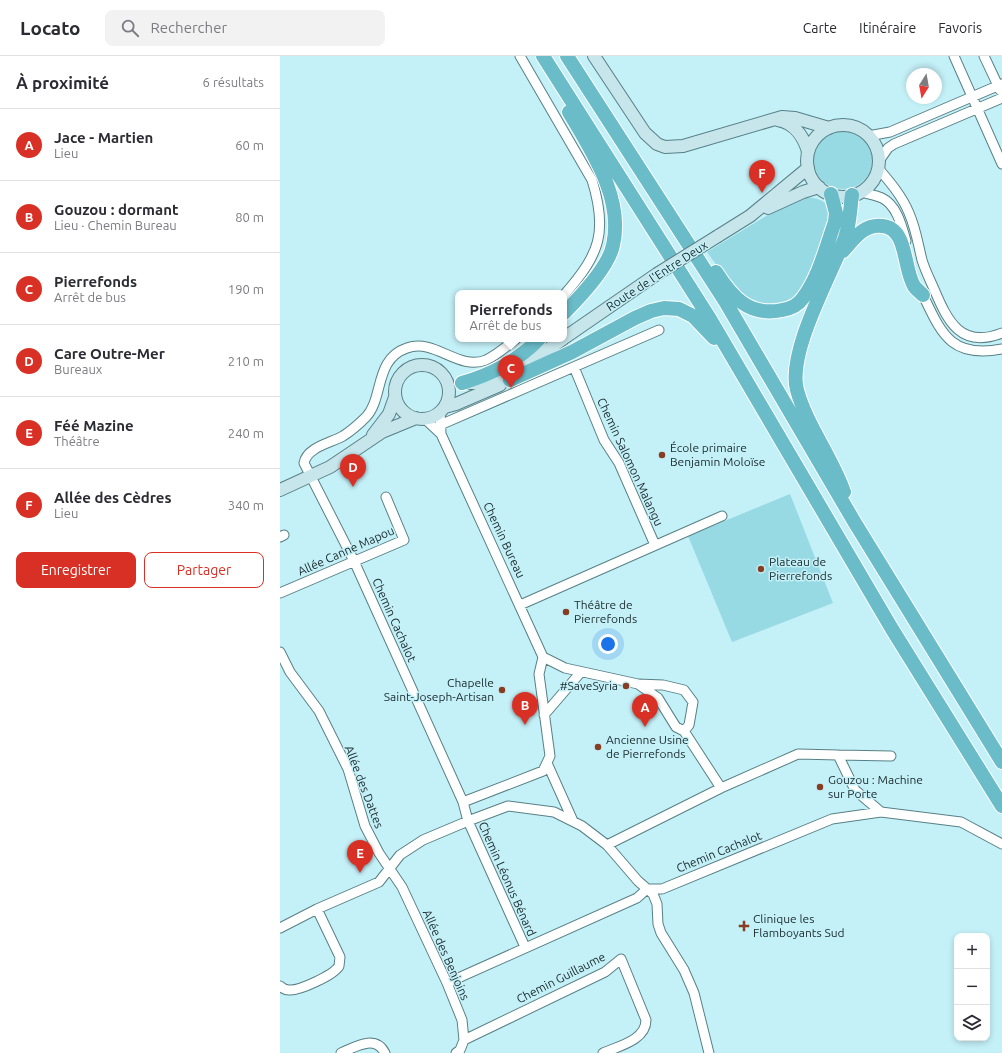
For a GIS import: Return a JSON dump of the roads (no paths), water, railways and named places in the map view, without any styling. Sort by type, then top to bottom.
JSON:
[{"type":"highway","points":[[537,56],[601,167],[610,196],[615,222],[613,245],[603,266],[579,298],[567,311]]},
{"type":"highway","points":[[543,56],[710,319],[892,629],[1002,806]]},
{"type":"highway","points":[[567,56],[724,301],[855,523],[1002,762]]},
{"type":"highway","points":[[575,56],[720,279],[739,301],[752,310],[772,312],[790,309],[802,300],[816,276],[836,222],[836,213],[825,191]]},
{"type":"highway","points":[[855,523],[840,479],[804,408],[797,389],[795,371],[798,350],[845,236],[857,194]]},
{"type":"highway","points":[[835,260],[863,230],[876,225],[886,226],[895,232],[901,242],[914,285],[923,294]]},
{"type":"highway","points":[[510,380],[572,352],[636,318],[651,311],[664,308],[679,309],[693,316],[709,331],[746,382]]},
{"type":"highway","points":[[462,383],[487,376],[526,352],[536,342]]},
{"type":"main road","points":[[594,56],[645,133],[653,141],[665,147],[683,146],[773,119],[789,117],[829,128]]},
{"type":"main road","points":[[773,119],[786,122],[794,127],[805,142],[808,151],[808,168],[814,182],[825,191],[838,196],[857,194],[873,180],[878,164],[877,151],[868,136],[858,129],[846,125],[829,128],[820,133],[808,151]]},
{"type":"main road","name":"Route de l'Entre Deux","points":[[750,216],[808,168]]},
{"type":"main road","name":"Route de l'Entre Deux","points":[[567,336],[657,274],[750,216],[802,192],[825,191]]},
{"type":"main road","name":"Route de l'Entre Deux","points":[[443,410],[510,380],[521,368],[559,342]]},
{"type":"main road","points":[[280,490],[337,463],[382,432],[420,419],[443,410],[449,398],[449,388],[446,379],[440,371],[432,367],[422,365],[413,366],[405,371],[399,378],[395,388],[396,397],[403,410],[420,419]]},
{"type":"main road","name":"Route de l'Entre Deux","points":[[446,379],[452,382],[483,383],[521,368]]},
{"type":"main road","points":[[369,440],[388,414],[396,397]]},
{"type":"street","points":[[520,56],[592,180],[598,200],[601,217],[600,234],[594,254],[567,291]]},
{"type":"street","points":[[954,56],[1002,164]]},
{"type":"street","points":[[984,56],[1000,85],[1002,95]]},
{"type":"street","points":[[868,136],[890,132],[971,96],[1000,85]]},
{"type":"street","points":[[1002,98],[978,110],[894,144],[888,148],[878,164],[909,212],[917,233],[922,261],[948,321],[964,333],[979,338],[1002,333]]},
{"type":"street","points":[[857,194],[883,198],[891,205],[899,217],[916,280],[943,334],[954,344],[978,352],[1002,349]]},
{"type":"street","points":[[441,429],[574,367],[659,330]]},
{"type":"street","name":"Chemin Cachalot","points":[[468,821],[464,802],[354,561],[304,463],[305,458],[321,445],[341,437],[367,416],[373,406],[379,380],[386,366],[396,354],[406,348],[420,346],[430,347],[463,361],[475,363],[486,360],[512,342]]},
{"type":"street","name":"Chemin Salomon Malangu","points":[[574,367],[604,440],[619,463],[656,545]]},
{"type":"street","name":"Chemin Bureau","points":[[443,410],[441,429],[543,658]]},
{"type":"street","name":"Chemin Bureau","points":[[420,419],[441,429]]},
{"type":"street","name":"Allée Canne Mapou","points":[[280,593],[404,540],[386,497]]},
{"type":"street","name":"Chemin Salomon Malangu","points":[[520,605],[722,516]]},
{"type":"street","name":"Allée des Dattes","points":[[280,652],[290,672],[319,711],[348,769],[365,826],[390,869]]},
{"type":"street","points":[[464,802],[544,771],[550,756],[539,674],[543,658],[565,668],[581,672],[638,684],[663,685],[684,690],[693,702],[689,725],[684,732]]},
{"type":"street","points":[[544,715],[581,672]]},
{"type":"street","points":[[638,684],[658,698],[676,726],[684,732],[721,788]]},
{"type":"street","points":[[607,845],[721,788],[798,754],[891,756]]},
{"type":"street","points":[[838,755],[855,790],[881,812]]},
{"type":"street","points":[[547,763],[573,821]]},
{"type":"street","points":[[280,928],[317,909],[379,882],[400,855],[418,844],[468,821],[508,806],[554,812],[573,821],[607,845],[653,894],[657,904],[658,924],[661,933],[684,970],[694,993],[709,1053]]},
{"type":"street","name":"Chemin Cachalot","points":[[647,889],[662,889],[832,819],[881,812],[961,822],[1002,844]]},
{"type":"street","name":"Chemin Léonus Bénard","points":[[468,821],[525,947]]},
{"type":"street","name":"Allée des Benjoins","points":[[390,869],[402,887],[447,983],[462,1020],[464,1040]]},
{"type":"street","points":[[447,983],[637,898],[647,889]]},
{"type":"street","points":[[280,986],[284,989],[294,990],[332,974],[339,966],[340,957],[317,909]]},
{"type":"street","name":"Chemin Guillaume","points":[[464,1040],[605,972],[621,959],[646,1020],[646,1028],[641,1035],[603,1053]]},
{"type":"street","points":[[456,1053],[460,1050],[464,1040]]},
{"type":"street","points":[[341,1053],[365,1042],[370,1042],[379,1045],[386,1053]]},
{"type":"place","name":"Allée des Cèdres","points":[[762,193]]},
{"type":"place","name":"Pierrefonds","points":[[511,388]]},
{"type":"place","name":"École primaire Benjamin Moloïse","points":[[662,455]]},
{"type":"place","name":"Care Outre-Mer","points":[[353,487]]},
{"type":"place","name":"Plateau de Pierrefonds","points":[[761,569]]},
{"type":"place","name":"Théâtre de Pierrefonds","points":[[566,612]]},
{"type":"place","name":"#SaveSyria","points":[[626,686]]},
{"type":"place","name":"Chapelle Saint-Joseph-Artisan","points":[[502,690]]},
{"type":"place","name":"Gouzou : dormant","points":[[525,725]]},
{"type":"place","name":"Jace - Martien","points":[[645,727]]},
{"type":"place","name":"Ancienne Usine de Pierrefonds","points":[[598,747]]},
{"type":"place","name":"Gouzou : Machine sur Porte","points":[[820,787]]},
{"type":"place","name":"Féé Mazine","points":[[360,873]]},
{"type":"place","name":"Clinique les Flamboyants Sud","points":[[744,926]]}]
